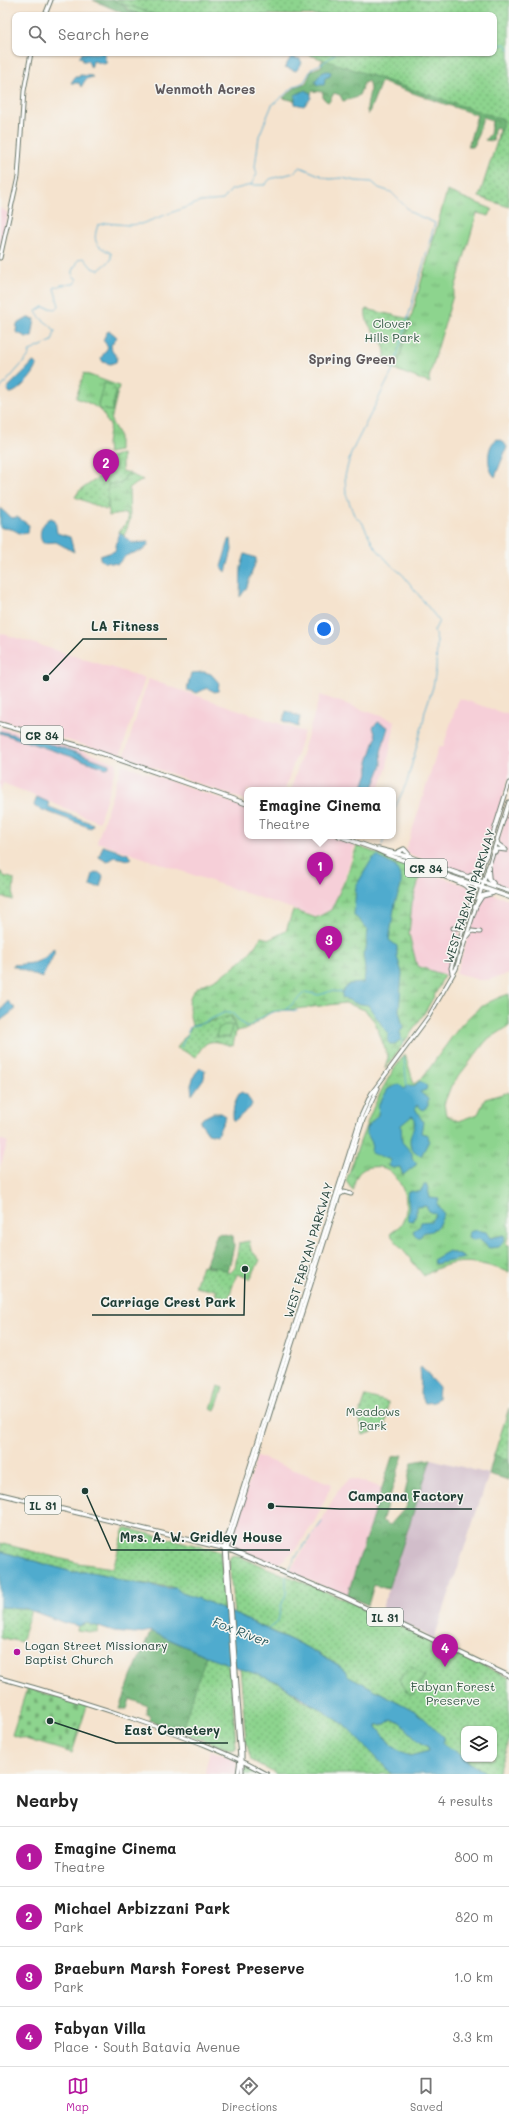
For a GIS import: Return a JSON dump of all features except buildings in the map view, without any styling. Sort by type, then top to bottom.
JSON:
[{"type":"main road","points":[[46,12],[50,0]]},
{"type":"main road","points":[[0,258],[18,171],[24,91],[30,56]]},
{"type":"main road","name":"CR 34","points":[[0,724],[60,740],[244,803]]},
{"type":"main road","name":"WEST FABYAN PARKWAY","points":[[452,973],[451,968],[509,783]]},
{"type":"main road","name":"WEST FABYAN PARKWAY","points":[[261,1434],[358,1123],[372,1094],[429,1016],[444,991],[459,960],[509,802]]},
{"type":"main road","name":"CR 34","points":[[347,839],[388,855],[509,897]]},
{"type":"main road","points":[[497,840],[498,844],[506,850],[496,850],[488,868],[490,881],[508,891]]},
{"type":"main road","name":"CR 34","points":[[375,849],[396,853],[404,849],[406,854],[429,864],[484,881],[508,891]]},
{"type":"main road","points":[[466,876],[478,874],[486,856]]},
{"type":"main road","points":[[434,870],[468,887],[472,891],[472,899]]},
{"type":"main road","points":[[475,907],[485,894],[497,893]]},
{"type":"main road","points":[[453,928],[458,929],[461,927],[471,904]]},
{"type":"main road","points":[[459,960],[469,934],[474,931],[480,932]]},
{"type":"main road","name":"WEST FABYAN PARKWAY","points":[[261,1434],[363,1120],[384,1076]]},
{"type":"main road","points":[[339,1196],[344,1192],[351,1194]]},
{"type":"main road","points":[[242,1774],[226,1548],[261,1434]]},
{"type":"main road","name":"IL 31","points":[[0,1494],[226,1548],[366,1608],[509,1676]]},
{"type":"main road","points":[[0,1678],[109,1710],[198,1741],[241,1760],[267,1774]]},
{"type":"main road","points":[[238,1774],[241,1760]]},
{"type":"shaded area","points":[[0,208],[8,213],[0,251]]},
{"type":"shaded area","points":[[0,633],[145,678],[120,756],[0,720]]},
{"type":"shaded area","points":[[148,679],[304,732],[286,787],[244,787],[244,800],[124,757]]},
{"type":"shaded area","points":[[320,695],[395,721],[387,767],[380,787],[292,787]]},
{"type":"shaded area","points":[[459,698],[509,715],[509,777],[478,878],[405,853],[439,746],[443,747]]},
{"type":"shaded area","points":[[0,727],[58,742],[117,763],[99,822],[3,783],[0,791]]},
{"type":"shaded area","points":[[122,764],[244,807],[244,839],[337,839],[355,845],[345,877],[331,909],[316,917],[97,842]]},
{"type":"shaded area","points":[[509,808],[509,888],[486,880]]},
{"type":"shaded area","points":[[423,871],[474,888],[447,976],[417,966],[410,934],[412,903]]},
{"type":"shaded area","points":[[483,891],[509,900],[509,974],[487,980],[479,980],[456,973]]},
{"type":"shaded area","points":[[0,1139],[8,1142],[0,1167]]},
{"type":"shaded area","points":[[257,1456],[332,1484],[315,1521],[296,1549],[275,1567],[228,1548]]},
{"type":"shaded area","points":[[431,1459],[489,1474],[434,1639],[381,1611]]},
{"type":"shaded area","points":[[351,1478],[383,1488],[347,1596],[289,1572],[320,1524],[338,1490]]},
{"type":"shaded area","points":[[210,1750],[237,1761],[236,1774],[206,1774],[205,1772]]},
{"type":"green space","points":[[93,0],[123,0],[122,4],[127,10],[132,12],[120,12]]},
{"type":"green space","points":[[111,0],[509,0],[509,207],[479,197],[504,120],[313,56],[497,56],[497,12],[148,12]]},
{"type":"green space","points":[[122,4],[157,12],[135,12]]},
{"type":"green space","points":[[495,56],[509,129],[496,146],[499,129],[497,127],[494,129],[493,141],[485,140],[490,134],[492,121],[483,117],[475,144],[473,147],[468,147],[477,115],[381,82],[368,115],[367,106],[370,85],[368,81],[364,83],[359,95],[355,98],[343,101],[340,95],[334,93],[329,102],[323,98],[323,92],[312,91],[311,94],[306,90],[295,97],[295,101],[283,98],[296,87],[306,83],[312,70],[322,66],[321,62],[324,60],[316,57]]},
{"type":"green space","points":[[447,191],[492,209],[489,216],[477,213],[429,378],[430,383],[396,370]]},
{"type":"green space","name":"Clover Hills Park","points":[[366,309],[410,319],[396,370],[383,365],[385,355],[384,348],[381,341],[369,325],[366,318]]},
{"type":"green space","points":[[84,373],[119,386],[111,421],[119,435],[119,451],[108,453],[107,444],[110,424],[107,423],[103,413],[86,402],[76,398]]},
{"type":"green space","points":[[104,383],[111,385],[116,390],[112,411],[99,409],[98,404]]},
{"type":"green space","points":[[122,454],[122,471],[130,473],[130,475],[126,475],[121,484],[108,484],[108,508],[106,510],[75,497],[79,491],[101,476],[93,461]]},
{"type":"green space","points":[[126,475],[132,475],[143,480],[129,488],[130,520],[124,536],[119,532],[128,521],[127,513],[109,516],[107,486],[108,484],[121,483]]},
{"type":"green space","points":[[357,846],[422,870],[412,903],[409,934],[417,966],[444,975],[425,1012],[385,1069],[388,1057],[375,1022],[365,1010],[345,1003],[271,1012],[247,1029],[236,1031],[232,1016],[192,1026],[189,1003],[191,995],[196,989],[231,969],[253,949],[261,937],[270,939],[286,931],[293,910],[316,918],[331,910],[346,878]]},
{"type":"green space","points":[[0,871],[4,876],[14,879],[13,900],[0,896]]},
{"type":"green space","points":[[509,994],[509,1026],[486,1041],[451,1086],[444,1104],[446,1115],[458,1121],[478,1114],[485,1099],[509,1092],[509,1233],[506,1244],[509,1245],[509,1272],[486,1265],[466,1262],[446,1265],[424,1276],[390,1234],[400,1225],[406,1210],[403,1189],[396,1177],[384,1168],[372,1167],[364,1169],[357,1175],[353,1191],[346,1181],[370,1115],[385,1084],[405,1054],[414,1084],[426,1073],[466,1019],[484,1005]]},
{"type":"green space","points":[[231,1016],[236,1031],[233,1046],[215,1042],[207,1043],[196,1057],[177,1048],[192,1026]]},
{"type":"green space","points":[[224,1025],[232,1025],[230,1037],[216,1037],[218,1029]]},
{"type":"green space","points":[[219,1233],[233,1236],[234,1246],[228,1272],[217,1267],[205,1266],[217,1234]]},
{"type":"green space","points":[[249,1241],[251,1250],[260,1260],[250,1279],[237,1274],[228,1299],[215,1294],[217,1290],[212,1288],[210,1290],[195,1287],[202,1265],[209,1268],[217,1267],[230,1273],[235,1268],[239,1243]]},
{"type":"green space","points":[[218,1386],[223,1388],[215,1411],[211,1409]]},
{"type":"green space","name":"Meadows Park","points":[[366,1396],[388,1402],[386,1428],[363,1435],[359,1416]]},
{"type":"green space","points":[[509,1408],[509,1460],[494,1455]]},
{"type":"green space","points":[[403,1455],[382,1521],[390,1525],[407,1506],[405,1493],[412,1462],[431,1459],[388,1589],[374,1585],[368,1605],[347,1596],[392,1457]]},
{"type":"green space","points":[[494,1455],[509,1460],[509,1480],[489,1474]]},
{"type":"green space","points":[[125,1528],[220,1551],[226,1611],[182,1593],[172,1587],[123,1581],[110,1576],[91,1572],[72,1572],[0,1551],[0,1543],[78,1563],[113,1568]]},
{"type":"green space","name":"Fabyan Forest Preserve","points":[[235,1555],[344,1599],[509,1678],[509,1741],[497,1774],[488,1774],[469,1762],[497,1762],[497,1726],[461,1726],[461,1756],[454,1750],[448,1748],[443,1742],[443,1737],[425,1719],[413,1710],[347,1675],[341,1668],[314,1651],[234,1614],[229,1560],[231,1556]]},
{"type":"green space","points":[[0,1607],[24,1608],[31,1610],[21,1642],[0,1637]]},
{"type":"green space","points":[[86,1623],[99,1627],[97,1633],[77,1630],[78,1626]]},
{"type":"green space","points":[[151,1631],[206,1656],[230,1664],[236,1748],[231,1750],[149,1720],[150,1716],[146,1714],[148,1706],[130,1699],[127,1709],[120,1709],[131,1677]]},
{"type":"green space","points":[[206,1656],[230,1664],[236,1748],[231,1750],[181,1732]]},
{"type":"green space","points":[[410,1666],[425,1676],[412,1695],[410,1695],[399,1680]]},
{"type":"green space","points":[[240,1667],[278,1682],[303,1700],[334,1716],[351,1729],[392,1774],[276,1774],[251,1760],[246,1741]]},
{"type":"green space","points":[[27,1688],[87,1706],[72,1753],[12,1735]]},
{"type":"green space","name":"Fabyan Forest Preserve","points":[[392,1719],[402,1724],[418,1740],[428,1747],[429,1751],[410,1756],[392,1746],[377,1725],[385,1724]]},
{"type":"green space","points":[[246,1767],[260,1774],[243,1774]]},
{"type":"water","points":[[105,56],[105,60],[108,62],[104,64],[93,61],[91,68],[88,61],[82,61],[83,58],[79,57]]},
{"type":"water","points":[[291,57],[300,59],[302,63],[296,71],[285,67]]},
{"type":"water","points":[[328,71],[331,72],[330,76],[325,78],[324,85],[317,85],[315,81],[318,77],[322,73]]},
{"type":"water","points":[[80,75],[93,77],[86,79],[81,87],[79,83],[71,83],[75,77],[79,77]]},
{"type":"water","points":[[306,90],[311,94],[311,98],[304,106],[295,104],[295,95]]},
{"type":"water","points":[[28,318],[35,319],[32,337],[26,337],[16,332],[17,324]]},
{"type":"water","points":[[110,331],[117,337],[111,345],[112,351],[117,357],[116,362],[110,364],[103,362],[101,358],[108,347],[103,340],[107,332]]},
{"type":"water","points":[[33,362],[37,364],[31,377],[17,390],[10,393],[7,389],[8,387]]},
{"type":"water","points":[[498,439],[503,441],[507,447],[495,477],[490,468],[489,451],[494,441]]},
{"type":"water","points":[[0,508],[11,518],[17,517],[29,525],[28,532],[20,534],[13,530],[0,527]]},
{"type":"water","points":[[51,518],[55,520],[57,533],[70,537],[74,552],[56,542],[43,543],[40,536],[41,529],[45,522]]},
{"type":"water","points":[[119,532],[132,543],[149,542],[148,546],[143,550],[124,557],[118,564],[104,562],[100,559],[100,556],[115,551]]},
{"type":"water","points":[[231,539],[232,550],[226,572],[221,567],[229,540]]},
{"type":"water","points":[[245,554],[256,558],[256,561],[246,589],[240,597],[241,567]]},
{"type":"water","points":[[204,672],[211,674],[219,683],[218,691],[215,692],[207,688],[197,693],[187,690],[191,673]]},
{"type":"water","points":[[286,711],[300,717],[298,727],[283,721]]},
{"type":"water","points":[[378,722],[388,727],[381,752],[382,765],[373,787],[363,787],[369,770],[368,762],[376,737],[373,727]]},
{"type":"water","points":[[0,731],[57,746],[109,764],[109,767],[106,768],[0,733]]},
{"type":"water","points":[[37,797],[48,802],[49,807],[93,824],[91,828],[35,807],[34,805]]},
{"type":"water","points":[[103,846],[128,854],[132,858],[128,860],[115,857],[107,862],[99,857]]},
{"type":"water","points":[[377,856],[396,867],[401,878],[401,886],[395,903],[389,940],[397,946],[397,956],[402,973],[399,1010],[403,1027],[400,1032],[401,1039],[395,1044],[390,1044],[388,1042],[388,1034],[368,1005],[355,1003],[342,997],[342,992],[349,984],[363,983],[365,976],[363,953],[366,949],[368,930],[354,915],[356,886],[372,859]]},
{"type":"water","points":[[98,872],[103,876],[100,887],[90,886],[93,874]]},
{"type":"water","points":[[54,948],[54,954],[42,978],[13,966],[35,962],[45,958]]},
{"type":"water","points":[[8,1001],[16,1009],[0,1021],[0,1012]]},
{"type":"water","points":[[200,1068],[205,1070],[204,1078],[192,1095],[191,1085],[195,1074]]},
{"type":"water","points":[[420,1081],[427,1086],[426,1090],[420,1092],[428,1099],[428,1106],[423,1110],[417,1105],[415,1108],[423,1122],[421,1133],[428,1135],[429,1141],[421,1156],[411,1147],[410,1142],[415,1119],[412,1116],[401,1125],[402,1142],[412,1153],[412,1159],[417,1164],[403,1175],[400,1167],[393,1168],[388,1166],[391,1160],[371,1153],[372,1143],[366,1132],[366,1128],[378,1115],[379,1104],[388,1089],[399,1084],[404,1089],[409,1085],[414,1086]]},
{"type":"water","points":[[241,1092],[247,1095],[252,1104],[250,1108],[234,1121],[234,1106]]},
{"type":"water","points":[[213,1113],[221,1113],[226,1116],[217,1135],[208,1133],[200,1122],[203,1118]]},
{"type":"water","points":[[424,1185],[427,1185],[430,1198],[439,1199],[437,1204],[444,1214],[439,1224],[434,1229],[424,1232],[420,1237],[416,1237],[413,1231],[420,1226],[421,1222],[431,1221],[436,1214],[429,1211],[426,1206],[416,1207],[416,1215],[413,1221],[408,1220],[408,1191],[420,1192]]},
{"type":"water","points":[[476,1230],[486,1232],[490,1238],[504,1235],[505,1240],[499,1247],[489,1248],[479,1239],[473,1240],[468,1237],[469,1232]]},
{"type":"water","points":[[449,1251],[466,1258],[435,1264],[433,1260]]},
{"type":"water","points":[[421,1367],[439,1387],[438,1398],[434,1402],[425,1403],[420,1393]]},
{"type":"water","name":"Fox River","points":[[0,1551],[72,1572],[91,1572],[110,1576],[123,1581],[175,1588],[182,1593],[210,1603],[306,1647],[337,1665],[346,1672],[347,1675],[413,1710],[425,1719],[443,1737],[443,1742],[448,1748],[454,1750],[461,1756],[461,1762],[469,1762],[488,1774],[392,1774],[345,1725],[278,1682],[206,1656],[150,1631],[135,1634],[114,1632],[87,1623],[78,1626],[65,1623],[24,1608],[0,1607]],"holes":[[[392,1719],[402,1724],[418,1740],[428,1747],[429,1751],[410,1756],[392,1746],[377,1727],[377,1725],[385,1724]]]},
{"type":"waterway","points":[[497,45],[505,44],[509,49]]},
{"type":"waterway","points":[[0,389],[28,357],[30,351],[52,341],[55,331],[37,314],[36,311],[43,307],[56,309],[59,306],[54,288],[61,285],[74,284],[77,279],[73,276],[73,271],[79,259],[84,258],[92,268],[99,270],[111,260],[111,253],[99,246],[97,243],[95,236],[98,225],[106,223],[128,225],[141,224],[200,202],[223,200],[231,190],[251,185],[257,174],[255,167],[259,136],[272,105],[295,86],[304,82],[312,68],[323,63],[332,56]]},
{"type":"waterway","points":[[251,185],[265,185],[270,179],[293,173],[300,167],[329,179],[342,178],[372,182],[379,188],[391,192],[412,213],[435,223],[393,370],[351,453],[345,476],[346,494],[354,515],[362,522],[374,546],[391,565],[403,575],[439,621],[434,631],[437,641],[436,669],[433,687],[425,711],[407,782],[396,806]]},
{"type":"waterway","points":[[382,845],[384,839]]},
{"type":"waterway","points":[[287,1009],[305,992],[319,995],[331,991],[342,992]]},
{"type":"waterway","points":[[181,1047],[190,1027],[198,1025],[226,1012],[231,1012],[247,1028],[270,1013],[282,1010],[297,1011]]},
{"type":"waterway","points":[[401,1039],[403,1045]]},
{"type":"waterway","points":[[404,1057],[407,1087]]},
{"type":"waterway","points":[[287,1573],[296,1556],[322,1522]]},
{"type":"waterway","name":"Fox River","points":[[267,1630],[278,1621],[281,1606],[286,1594],[286,1576]]},
{"type":"place","name":"Michael Arbizzani Park","points":[[106,482]]},
{"type":"place","name":"LA Fitness","points":[[46,678]]},
{"type":"place","name":"Emagine Cinema","points":[[320,885]]},
{"type":"place","name":"Braeburn Marsh Forest Preserve","points":[[329,959]]},
{"type":"place","name":"Carriage Crest Park","points":[[245,1269]]},
{"type":"place","name":"Mrs. A. W. Gridley House","points":[[85,1491]]},
{"type":"place","name":"Campana Factory","points":[[271,1506]]},
{"type":"place","name":"Logan Street Missionary Baptist Church","points":[[17,1652]]},
{"type":"place","name":"Fabyan Villa","points":[[445,1667]]},
{"type":"place","name":"East Cemetery","points":[[50,1721]]},
{"type":"district","name":"Wenmoth Acres","points":[[205,88]]},
{"type":"district","name":"Spring Green","points":[[352,358]]}]
